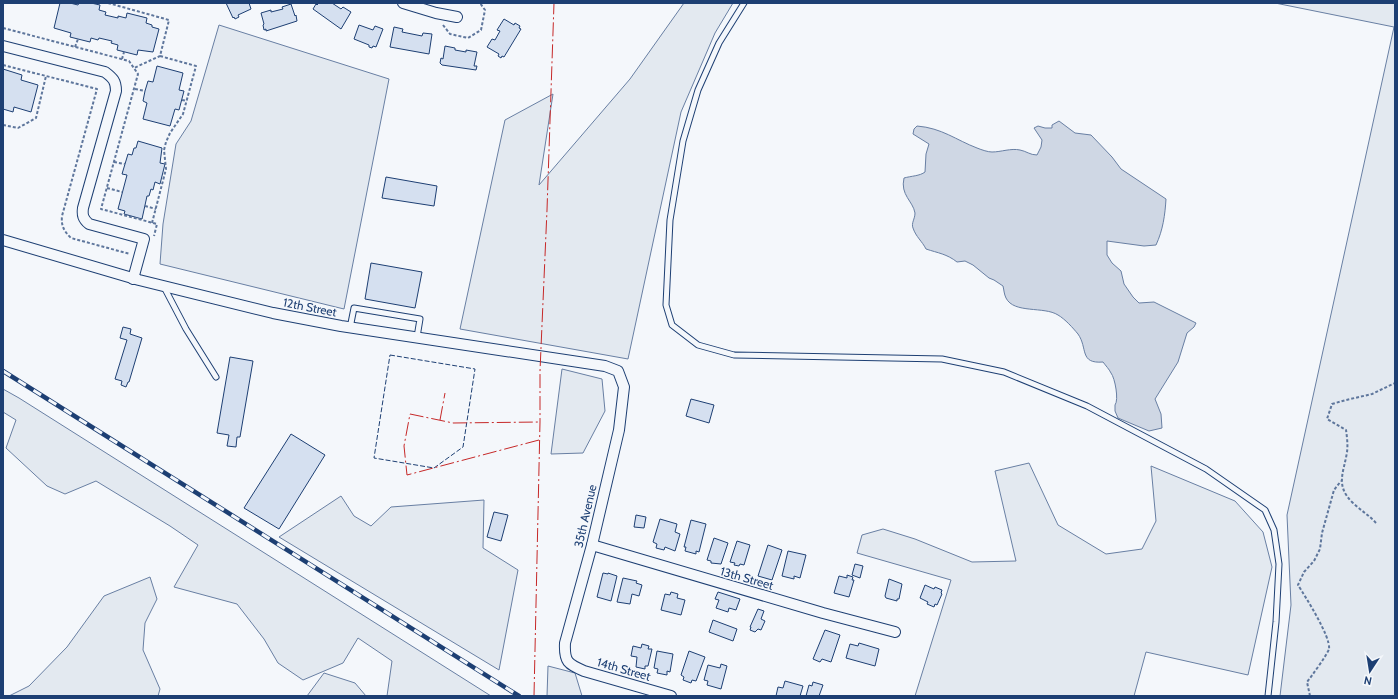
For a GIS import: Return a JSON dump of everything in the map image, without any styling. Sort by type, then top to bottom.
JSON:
[{"type":"street","points":[[403,3],[419,5],[436,13],[457,17]]},
{"type":"street","points":[[3,46],[105,72],[113,78],[116,84],[116,91],[82,215],[89,224],[144,239],[133,279]]},
{"type":"street","name":"12th Street","points":[[3,240],[133,279],[273,313],[350,328],[604,366],[618,371]]},
{"type":"street","name":"35th Avenue","points":[[571,666],[564,655],[565,643],[592,545],[620,430],[624,387],[618,371]]},
{"type":"street","name":"13th Street","points":[[592,545],[815,611],[895,632]]},
{"type":"street","name":"14th Street","points":[[571,666],[597,676],[671,696]]},
{"type":"lane","points":[[744,3],[719,43],[701,83],[683,141],[670,220],[666,305],[672,325],[698,345],[734,355],[942,359],[1004,372],[1088,406],[1206,469],[1265,510],[1274,530],[1279,564],[1276,622],[1268,696]]},
{"type":"lane","points":[[164,287],[186,328],[216,377]]},
{"type":"lane","points":[[350,328],[354,308],[420,319],[417,337]]},
{"type":"path","points":[[108,3],[169,20],[160,56]]},
{"type":"path","points":[[134,15],[135,10]]},
{"type":"path","points":[[3,28],[129,61],[134,68],[160,56],[196,66],[183,114],[170,133],[166,142],[164,150],[166,169],[163,174],[152,223]]},
{"type":"path","points":[[76,47],[78,39]]},
{"type":"path","points":[[122,59],[124,52]]},
{"type":"path","points":[[10,71],[11,67]]},
{"type":"path","points":[[3,125],[18,128],[36,118],[46,76]]},
{"type":"path","points":[[134,88],[145,91]]},
{"type":"path","points":[[182,100],[187,101]]},
{"type":"path","points":[[114,162],[125,164]]},
{"type":"path","points":[[107,188],[122,192]]},
{"type":"path","points":[[145,206],[156,209]]},
{"type":"path","points":[[1310,696],[1306,682],[1329,649],[1327,640],[1317,618],[1298,585],[1304,572],[1314,561],[1320,549],[1322,533],[1334,490],[1341,481],[1347,451],[1346,430],[1327,419],[1332,404],[1372,394],[1395,383]]},
{"type":"path","points":[[1341,481],[1346,495],[1376,523]]},
{"type":"shaded area","points":[[684,3],[733,3],[715,33],[681,112],[628,359],[460,329],[505,120],[553,94],[539,185],[630,79]]},
{"type":"shaded area","points":[[1275,3],[1395,3],[1395,696],[1280,696],[1291,605],[1287,515],[1394,27]]},
{"type":"shaded area","points":[[219,25],[389,79],[344,309],[160,264],[163,224],[176,144],[191,121]]},
{"type":"shaded area","points":[[1059,121],[1075,133],[1091,135],[1121,169],[1166,199],[1163,222],[1156,245],[1144,246],[1107,241],[1107,255],[1112,263],[1121,271],[1124,284],[1139,303],[1154,302],[1196,323],[1187,333],[1178,362],[1155,399],[1161,414],[1162,428],[1149,431],[1118,418],[1115,411],[1117,394],[1115,384],[1109,370],[1103,362],[1095,362],[1087,358],[1078,334],[1063,319],[1052,312],[1022,308],[1010,303],[1005,296],[1003,286],[965,261],[957,262],[946,255],[926,249],[913,228],[912,224],[915,213],[905,193],[903,184],[904,178],[925,172],[926,154],[929,144],[913,134],[914,129],[917,126],[934,129],[969,145],[990,152],[1017,150],[1037,155],[1041,147],[1042,140],[1034,128],[1038,126],[1052,128],[1052,125]]},
{"type":"shaded area","points":[[562,369],[602,379],[605,411],[583,453],[551,454]]},
{"type":"shaded area","points":[[3,389],[491,696],[387,696],[392,661],[358,638],[343,663],[303,680],[278,663],[264,639],[237,604],[174,587],[198,545],[170,526],[96,481],[65,494],[47,486],[6,448],[16,420],[3,412]]},
{"type":"shaded area","points":[[1029,463],[1058,525],[1106,554],[1142,549],[1156,521],[1151,466],[1235,501],[1263,532],[1272,567],[1248,675],[1146,652],[1134,696],[915,696],[951,580],[857,553],[862,535],[883,529],[915,539],[972,562],[1016,561],[995,471]]},
{"type":"shaded area","points":[[341,496],[354,516],[371,526],[391,507],[484,500],[483,548],[518,570],[499,670],[279,537]]},
{"type":"shaded area","points":[[150,577],[157,599],[145,623],[143,650],[160,689],[158,696],[9,696],[29,686],[67,647],[104,596]]},
{"type":"shaded area","points":[[548,666],[575,673],[582,696],[547,696]]},
{"type":"shaded area","points":[[324,673],[355,683],[366,696],[307,696]]},
{"type":"building","points":[[60,3],[78,5],[79,3],[91,3],[100,5],[99,10],[106,12],[105,15],[126,18],[127,13],[147,18],[146,23],[159,29],[153,52],[138,50],[137,55],[117,50],[118,45],[111,43],[112,41],[91,38],[90,42],[70,37],[71,33],[54,28]]},
{"type":"building","points":[[226,3],[249,3],[251,9],[238,15],[239,17],[235,19],[234,17],[233,18]]},
{"type":"building","points":[[319,3],[332,3],[341,9],[343,7],[351,12],[341,29],[313,9],[316,4],[317,5]]},
{"type":"building","points":[[291,4],[297,21],[266,31],[266,29],[264,30],[261,13],[283,9],[282,7]]},
{"type":"building","points":[[504,19],[514,25],[515,23],[520,26],[519,28],[521,29],[504,57],[502,56],[501,58],[498,56],[499,54],[487,47],[492,39],[495,40],[500,31],[497,30]]},
{"type":"building","points":[[359,25],[373,30],[375,26],[383,29],[376,47],[369,47],[369,45],[354,39]]},
{"type":"building","points":[[394,27],[403,29],[402,32],[422,36],[423,33],[432,34],[429,54],[390,47]]},
{"type":"building","points":[[445,46],[455,48],[455,50],[477,52],[474,66],[477,66],[476,70],[442,65],[440,63],[441,58],[443,59]]},
{"type":"building","points":[[157,66],[183,73],[179,90],[184,91],[179,110],[175,109],[170,126],[143,119],[147,103],[143,101],[145,91],[148,81],[153,82]]},
{"type":"building","points":[[3,69],[22,75],[21,80],[38,85],[31,112],[14,107],[13,112],[3,109]]},
{"type":"building","points":[[138,141],[162,148],[160,163],[165,164],[160,184],[155,182],[153,190],[151,189],[149,196],[147,196],[142,219],[124,214],[125,211],[118,209],[127,175],[122,174],[128,154],[132,155]]},
{"type":"building","points":[[386,177],[437,186],[434,206],[382,198]]},
{"type":"building","points":[[371,263],[422,272],[415,308],[365,299]]},
{"type":"building","points":[[123,327],[131,329],[130,334],[142,338],[129,382],[126,387],[121,385],[122,381],[115,379],[127,340],[120,338]]},
{"type":"building","points":[[230,357],[253,361],[240,437],[237,437],[236,447],[227,446],[229,435],[217,433]]},
{"type":"building","points":[[691,399],[714,405],[709,423],[686,416]]},
{"type":"building","points":[[291,434],[325,455],[279,529],[244,508]]},
{"type":"building","points":[[494,512],[508,515],[501,541],[487,537]]},
{"type":"building","points":[[636,515],[646,517],[644,528],[634,527]]},
{"type":"building","points":[[660,519],[677,524],[675,532],[680,534],[675,551],[665,547],[664,550],[656,548],[657,544],[653,542]]},
{"type":"building","points":[[691,520],[706,524],[699,552],[696,551],[696,554],[685,551],[686,547],[684,547]]},
{"type":"building","points":[[714,538],[728,543],[721,564],[711,563],[711,561],[707,560]]},
{"type":"building","points":[[737,541],[750,545],[744,565],[740,564],[739,566],[730,562]]},
{"type":"building","points":[[768,545],[782,550],[772,580],[758,576]]},
{"type":"building","points":[[788,551],[806,555],[800,578],[794,576],[794,579],[782,576]]},
{"type":"building","points":[[855,564],[863,566],[860,578],[852,575]]},
{"type":"building","points":[[603,573],[617,576],[611,601],[597,597]]},
{"type":"building","points":[[847,575],[853,577],[852,580],[854,580],[849,597],[834,593],[839,576],[847,578]]},
{"type":"building","points":[[623,578],[637,581],[636,583],[642,585],[639,596],[632,594],[630,604],[617,602]]},
{"type":"building","points":[[889,579],[902,584],[899,599],[897,599],[897,601],[886,598],[885,596]]},
{"type":"building","points":[[925,585],[934,589],[935,587],[942,590],[942,594],[937,605],[935,604],[934,607],[927,604],[928,602],[920,598]]},
{"type":"building","points":[[671,592],[678,594],[677,598],[685,600],[681,615],[661,610],[665,594],[670,595]]},
{"type":"building","points":[[718,592],[740,599],[736,610],[729,608],[728,612],[716,608],[719,600],[715,599]]},
{"type":"building","points":[[758,609],[764,611],[761,619],[765,621],[761,630],[758,629],[755,632],[750,630],[750,627]]},
{"type":"building","points":[[713,620],[737,629],[733,641],[709,632]]},
{"type":"building","points":[[825,630],[840,635],[831,662],[822,659],[820,662],[813,659]]},
{"type":"building","points":[[859,643],[879,649],[875,666],[846,658],[850,644],[858,646]]},
{"type":"building","points":[[642,644],[649,646],[648,649],[652,649],[648,666],[645,666],[645,669],[636,667],[637,657],[631,656],[633,646],[641,648]]},
{"type":"building","points":[[657,651],[673,654],[670,672],[667,671],[667,675],[657,673],[658,669],[654,668]]},
{"type":"building","points":[[689,651],[705,657],[696,681],[692,680],[691,683],[683,680],[684,677],[681,675]]},
{"type":"building","points":[[721,664],[727,666],[721,689],[707,685],[708,681],[704,680],[708,665],[720,668]]},
{"type":"building","points":[[785,681],[803,686],[800,696],[776,696],[778,687],[783,688]]},
{"type":"building","points":[[813,682],[823,685],[819,696],[806,696],[809,685],[812,686]]},
{"type":"railway","points":[[3,371],[519,696]]},
{"type":"fence","points":[[390,355],[475,369],[463,447],[434,468],[374,458],[390,355]]},
{"type":"power","points":[[534,696],[540,371],[554,3]]},
{"type":"power","points":[[440,420],[445,393]]},
{"type":"power","points":[[539,440],[407,475],[404,446],[410,414],[453,423],[540,422]]}]
